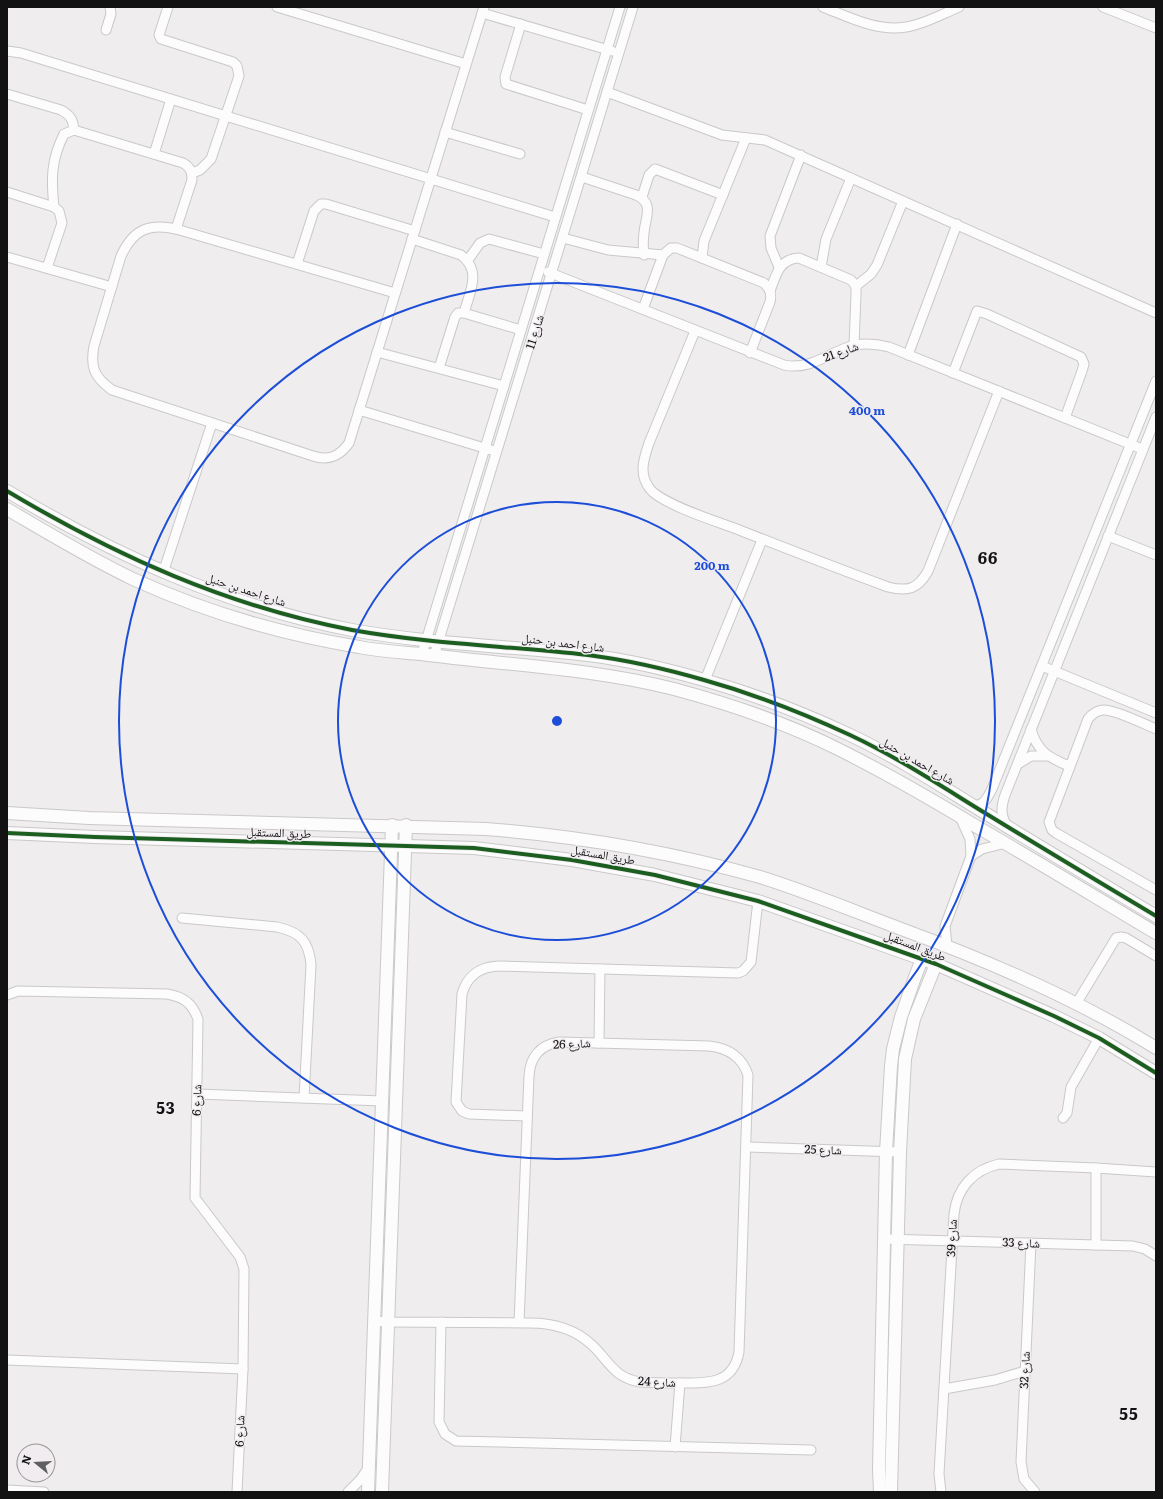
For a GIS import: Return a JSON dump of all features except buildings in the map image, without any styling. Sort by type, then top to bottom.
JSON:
[{"type":"street","points":[[106,30],[112,14],[110,7]]},
{"type":"street","points":[[168,7],[159,36],[161,39],[233,62],[237,66],[239,76],[211,159],[203,168],[192,173]]},
{"type":"street","points":[[277,7],[466,64]]},
{"type":"street","name":"شارع 11","points":[[433,640],[435,610],[486,448],[539,268],[620,7]]},
{"type":"street","name":"شارع 11","points":[[428,655],[433,640],[447,614],[498,452],[633,7]]},
{"type":"street","points":[[823,7],[858,21],[882,27],[906,27],[930,20],[959,7]]},
{"type":"street","points":[[1102,7],[1156,28]]},
{"type":"street","points":[[395,293],[176,229],[163,226],[149,228],[136,234],[124,250],[92,359],[94,372],[101,383],[112,390],[317,457],[329,458],[337,455],[349,443],[483,10],[521,24],[619,53]]},
{"type":"street","points":[[521,24],[505,77],[506,84],[588,110]]},
{"type":"street","points":[[7,43],[20,53]]},
{"type":"street","points":[[7,51],[20,53],[555,217]]},
{"type":"street","points":[[607,92],[710,132],[728,136],[765,140],[1156,313]]},
{"type":"street","points":[[7,94],[61,110],[68,114],[73,121],[74,130]]},
{"type":"street","points":[[154,154],[170,99]]},
{"type":"street","points":[[54,207],[51,181],[53,166],[64,134],[74,130],[189,166],[192,173],[192,180],[176,229]]},
{"type":"street","points":[[445,132],[520,154]]},
{"type":"street","points":[[702,258],[704,241],[746,138]]},
{"type":"street","points":[[779,267],[771,248],[770,236],[801,156]]},
{"type":"street","points":[[642,197],[649,175],[655,169],[723,194]]},
{"type":"street","points":[[582,177],[642,197],[647,204],[649,212],[643,235],[644,255]]},
{"type":"street","points":[[821,267],[826,239],[852,178]]},
{"type":"street","points":[[7,192],[54,207],[59,211],[62,223],[47,268]]},
{"type":"street","points":[[856,286],[868,277],[877,265],[903,201]]},
{"type":"street","points":[[297,264],[314,211],[321,204],[326,204],[461,254],[468,260],[474,274],[464,313]]},
{"type":"street","points":[[908,355],[957,224]]},
{"type":"street","points":[[563,238],[608,250],[644,255],[663,255]]},
{"type":"street","points":[[468,260],[480,243],[489,239],[544,254]]},
{"type":"street","points":[[643,310],[663,255],[666,251],[677,248],[764,283],[770,291]]},
{"type":"street","points":[[7,256],[112,287]]},
{"type":"street","points":[[750,352],[770,302],[770,291],[779,267],[791,258],[799,258],[821,267],[851,280],[856,286],[854,346]]},
{"type":"street","name":"شارع 21","points":[[539,268],[784,365],[803,366],[854,346],[877,344],[999,391],[1142,449]]},
{"type":"street","points":[[953,373],[977,311],[986,314],[1081,357],[1084,364],[1065,418]]},
{"type":"street","points":[[440,368],[455,317],[458,313],[464,313],[521,330]]},
{"type":"street","points":[[696,330],[643,461],[642,471],[645,481],[650,489],[658,496],[701,516],[888,587],[900,590],[913,588],[923,581],[928,571],[999,391]]},
{"type":"street","points":[[377,352],[504,386]]},
{"type":"street","points":[[974,806],[983,804],[992,789],[1156,381]]},
{"type":"street","points":[[359,410],[498,452]]},
{"type":"street","points":[[1008,827],[1004,822],[1001,809],[1005,795],[1156,417]]},
{"type":"street","points":[[163,572],[212,423]]},
{"type":"street","name":"شارع احمد بن حنبل","points":[[7,491],[83,535],[163,572],[211,591],[292,615],[353,630],[433,640],[591,655],[705,680],[755,696],[803,714],[896,759],[1156,916]]},
{"type":"street","points":[[7,509],[131,578],[201,607],[244,622],[302,637],[362,648],[557,668],[614,676],[672,689],[728,705],[782,724],[836,748],[888,775],[1006,843],[1156,933]]},
{"type":"street","points":[[1108,536],[1156,555]]},
{"type":"street","points":[[705,680],[762,540]]},
{"type":"street","points":[[435,610],[441,614],[447,614]]},
{"type":"street","points":[[1042,666],[1156,713]]},
{"type":"street","points":[[1156,729],[1111,711],[1098,711],[1088,719],[1050,817],[1050,826],[1052,830],[1156,890]]},
{"type":"street","points":[[1031,729],[1035,742],[1047,756]]},
{"type":"street","points":[[1018,764],[1031,756],[1047,756],[1069,766]]},
{"type":"street","points":[[888,775],[896,759]]},
{"type":"street","points":[[992,789],[1005,795]]},
{"type":"street","name":"طريق المستقبل","points":[[7,813],[89,818],[406,825],[532,832],[715,865],[761,878],[844,907],[947,946],[1038,985],[1131,1032],[1156,1048]]},
{"type":"street","points":[[947,946],[945,926],[971,856],[970,838],[959,816]]},
{"type":"street","points":[[368,1492],[390,846],[392,825]]},
{"type":"street","points":[[382,1492],[404,845],[406,825]]},
{"type":"street","name":"طريق المستقبل","points":[[7,833],[474,848],[572,860],[668,878],[758,901],[936,964],[1030,1005],[1099,1038],[1156,1073]]},
{"type":"street","points":[[971,856],[982,849],[1006,843]]},
{"type":"street","points":[[1119,911],[1127,898]]},
{"type":"street","points":[[527,1116],[469,1114],[462,1111],[457,1106],[456,1091],[461,1004],[464,987],[476,973],[492,966],[729,974],[744,971],[751,962],[758,901]]},
{"type":"street","points":[[837,928],[844,907]]},
{"type":"street","points":[[182,918],[276,927],[291,930],[302,938],[310,951],[311,965],[304,1098]]},
{"type":"street","points":[[929,939],[945,926]]},
{"type":"street","points":[[1076,1004],[1116,938],[1126,938],[1156,956]]},
{"type":"street","points":[[880,1492],[879,1462],[886,1152],[893,1050],[909,993],[922,960]]},
{"type":"street","points":[[891,1492],[900,1152],[907,1044],[914,1019],[936,964]]},
{"type":"street","points":[[599,1043],[600,969]]},
{"type":"street","points":[[1030,1005],[1038,985]]},
{"type":"street","name":"شارع 6","points":[[7,995],[18,991],[178,996],[187,1001],[194,1009],[198,1019],[198,1094],[195,1198],[243,1263],[243,1369],[237,1492]]},
{"type":"street","points":[[1063,1118],[1067,1113],[1071,1087],[1099,1038]]},
{"type":"street","name":"شارع 26","points":[[519,1323],[529,1070],[531,1062],[539,1050],[552,1043],[559,1042],[709,1046],[725,1049],[732,1053],[744,1065],[748,1075],[746,1147]]},
{"type":"street","points":[[198,1094],[382,1101]]},
{"type":"street","points":[[381,1126],[394,1126]]},
{"type":"street","name":"شارع 25","points":[[746,1147],[900,1152]]},
{"type":"street","name":"شارع 24","points":[[374,1321],[544,1323],[571,1330],[593,1346],[612,1369],[629,1380],[640,1382],[680,1383],[716,1382],[731,1372],[738,1358],[740,1338],[746,1147]]},
{"type":"street","name":"شارع 39","points":[[941,1492],[939,1474],[952,1241],[954,1207],[958,1195],[969,1179],[980,1171],[992,1166],[1006,1164],[1156,1172]]},
{"type":"street","points":[[1096,1168],[1096,1245]]},
{"type":"street","name":"شارع 33","points":[[884,1239],[1133,1246],[1156,1256]]},
{"type":"street","name":"شارع 32","points":[[1031,1243],[1021,1468],[1024,1479],[1035,1492]]},
{"type":"street","points":[[440,1322],[439,1422],[441,1429],[450,1438],[464,1442],[811,1450]]},
{"type":"street","points":[[7,1360],[243,1369]]},
{"type":"street","points":[[944,1389],[995,1380],[1025,1371]]},
{"type":"street","points":[[676,1447],[680,1383]]},
{"type":"street","points":[[348,1492],[360,1480],[369,1467]]},
{"type":"street","points":[[7,1490],[44,1492]]},
{"type":"cycle path","points":[[7,491],[89,537],[174,576],[217,593],[306,620],[352,630],[411,639],[559,652],[617,659],[723,685],[778,704],[832,727],[885,753],[919,772],[1156,916]]},
{"type":"cycle path","points":[[7,833],[474,848],[572,860],[655,875],[758,901],[936,964],[1054,1016],[1099,1038],[1156,1073]]},
{"type":"district","name":"66","points":[[988,558]]},
{"type":"district","name":"53","points":[[166,1108]]},
{"type":"district","name":"55","points":[[1129,1414]]}]
